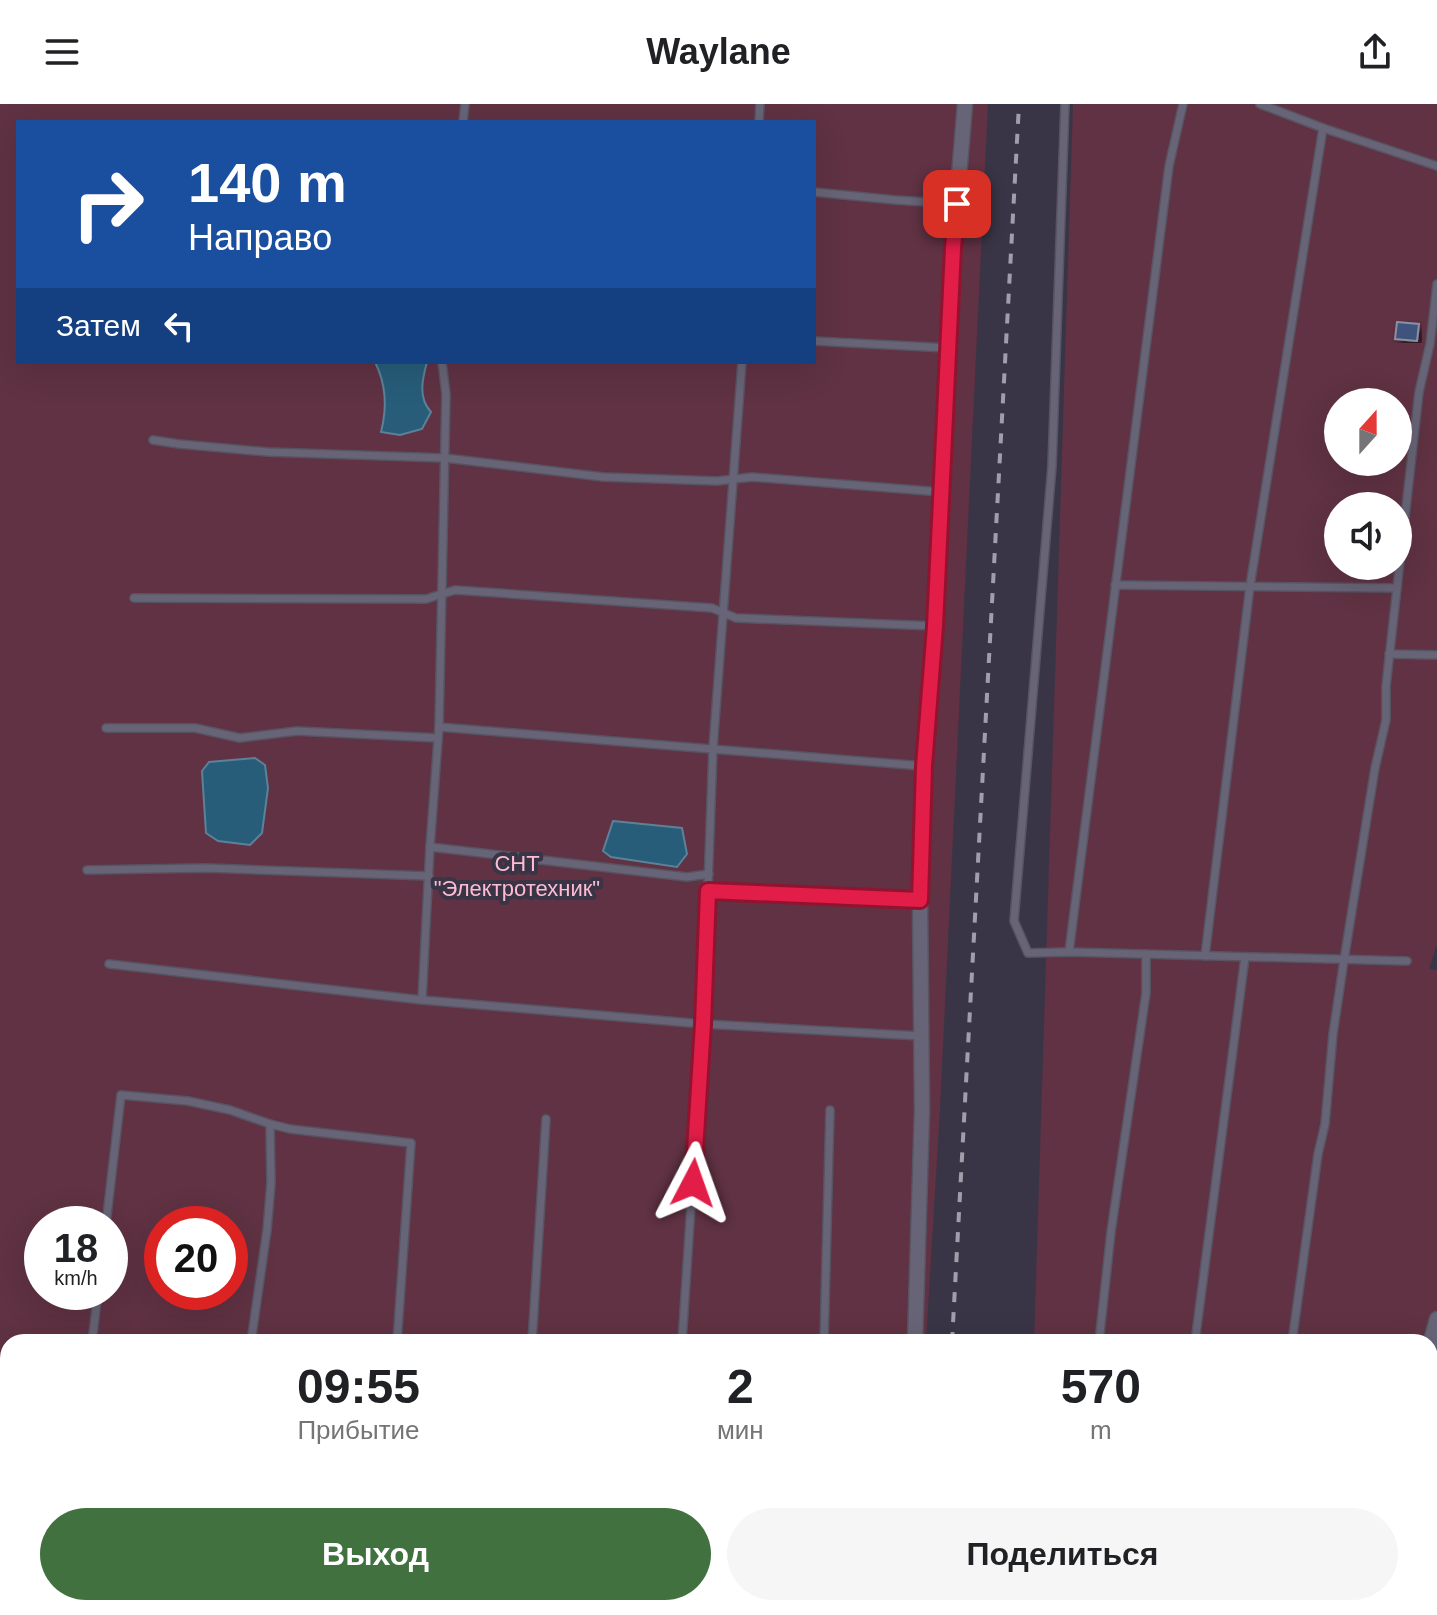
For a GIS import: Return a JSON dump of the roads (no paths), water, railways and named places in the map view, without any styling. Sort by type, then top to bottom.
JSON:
[{"type":"street","points":[[915,1334],[922,1125],[920,900],[924,766],[935,626],[953,248],[965,104]]},
{"type":"lane","points":[[1065,104],[1052,466],[1014,921],[1028,953],[1407,961]]},
{"type":"lane","points":[[1069,952],[1169,166],[1183,104]]},
{"type":"lane","points":[[1260,104],[1437,166]]},
{"type":"lane","points":[[1205,956],[1250,586],[1323,128]]},
{"type":"lane","points":[[816,192],[957,204]]},
{"type":"lane","points":[[1293,1334],[1318,1154],[1325,1124],[1333,1034],[1344,960],[1375,768],[1386,720],[1389,654],[1419,392],[1430,344],[1437,284]]},
{"type":"lane","points":[[816,341],[948,348]]},
{"type":"lane","points":[[422,1000],[439,727],[446,394],[442,364]]},
{"type":"lane","points":[[683,1334],[703,1024],[713,748],[742,364]]},
{"type":"lane","points":[[153,440],[268,452],[445,458],[603,477],[717,481],[752,477],[941,492]]},
{"type":"lane","points":[[1115,585],[1397,588]]},
{"type":"lane","points":[[134,598],[426,599],[455,590],[712,608],[736,618],[935,626]]},
{"type":"lane","points":[[1389,654],[1437,655]]},
{"type":"lane","points":[[439,727],[924,766]]},
{"type":"lane","points":[[106,728],[195,728],[240,738],[297,731],[438,738]]},
{"type":"lane","points":[[430,847],[687,877],[709,874]]},
{"type":"lane","points":[[87,870],[206,868],[429,876]]},
{"type":"lane","points":[[708,891],[920,900]]},
{"type":"lane","points":[[1100,1334],[1111,1232],[1146,993],[1146,954]]},
{"type":"lane","points":[[1196,1334],[1245,957]]},
{"type":"lane","points":[[109,964],[422,1000],[703,1024],[923,1036]]},
{"type":"lane","points":[[108,1206],[121,1095],[188,1101],[230,1110],[290,1129],[411,1143],[398,1334]]},
{"type":"lane","points":[[824,1334],[830,1110]]},
{"type":"lane","points":[[533,1334],[546,1119]]},
{"type":"lane","points":[[252,1334],[271,1183],[270,1124]]},
{"type":"lane","points":[[93,1334],[96,1310]]},
{"type":"water","points":[[376,364],[427,364],[423,395],[431,412],[422,429],[400,435],[381,432],[384,397]]},
{"type":"water","points":[[255,758],[265,765],[268,788],[262,833],[250,845],[218,841],[206,833],[202,771],[209,762]]},
{"type":"water","points":[[613,821],[682,828],[687,854],[677,867],[611,857],[603,851]]},
{"type":"railway","points":[[952,1334],[1019,104]]},
{"type":"park label","name":"СНТ \"Электротехник\"","points":[[517,876]]}]
